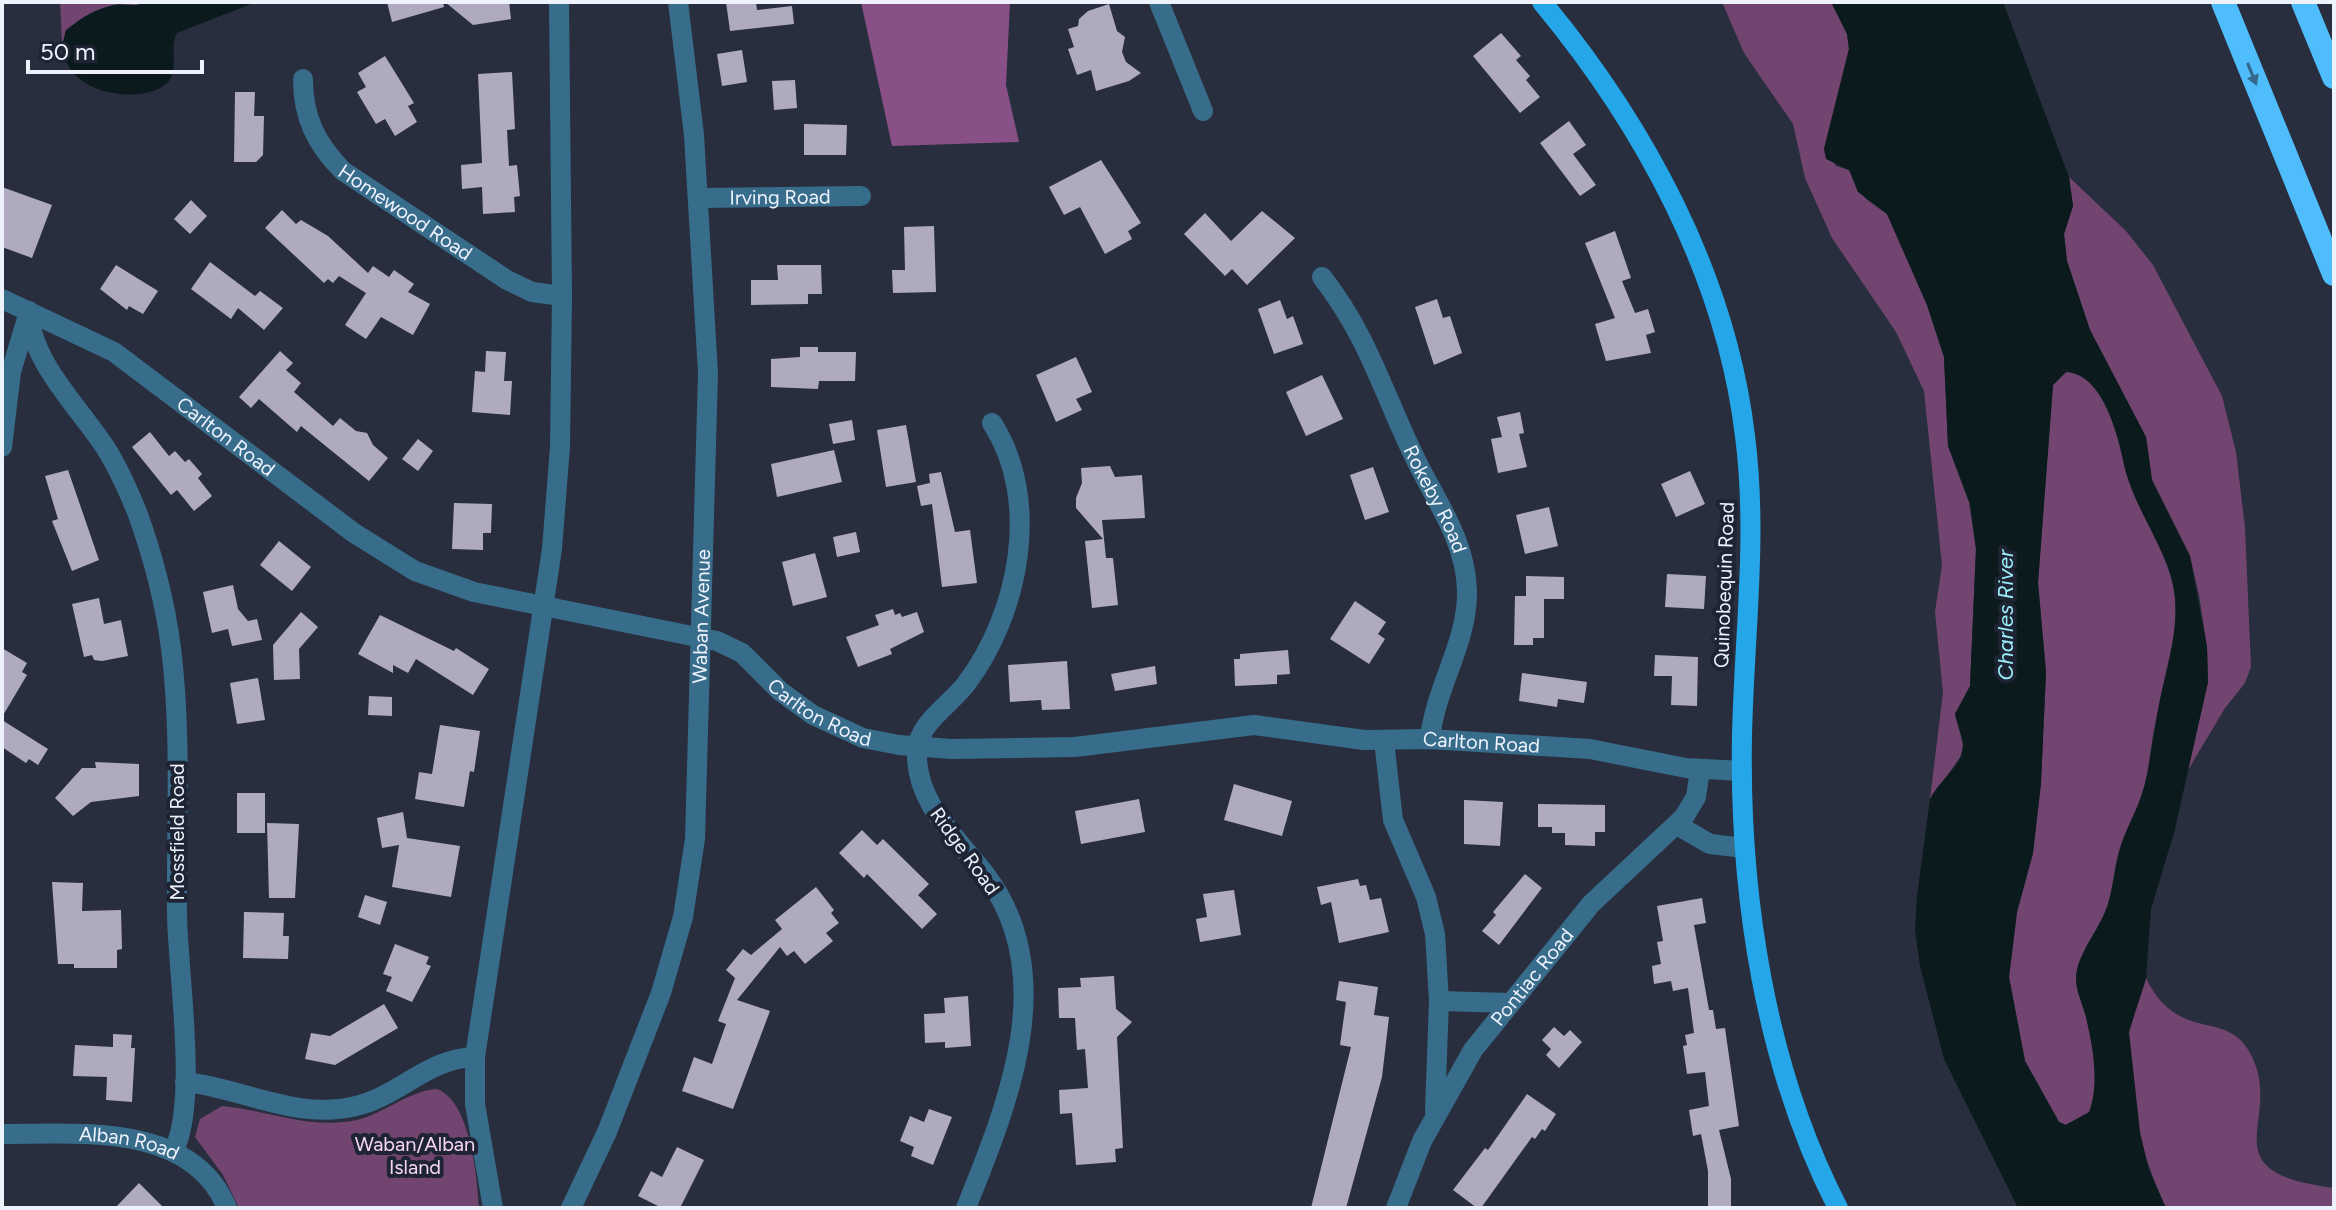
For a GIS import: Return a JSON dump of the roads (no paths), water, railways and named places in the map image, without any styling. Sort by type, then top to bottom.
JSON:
[{"type":"highway","points":[[2223,2],[2334,274]]},
{"type":"highway","points":[[2303,2],[2334,77]]},
{"type":"main road","name":"Quinobequin Road","points":[[1542,2],[1607,89],[1663,182],[1700,264],[1727,347],[1745,432],[1751,505],[1742,771],[1745,848],[1760,958],[1785,1069],[1830,1204]]},
{"type":"street","points":[[493,1208],[475,1104],[475,1057],[545,606],[560,447],[559,2]]},
{"type":"street","name":"Waban Avenue","points":[[571,1208],[631,1074],[665,980],[683,917],[697,810],[708,373],[698,198],[678,2]]},
{"type":"street","points":[[1159,2],[1203,111]]},
{"type":"street","name":"Homewood Road","points":[[303,79],[309,122],[324,150],[343,171],[507,280],[532,292],[562,296]]},
{"type":"street","name":"Irving Road","points":[[698,198],[861,196]]},
{"type":"street","name":"Rokeby Road","points":[[1322,277],[1368,347],[1403,432],[1449,521],[1462,555],[1466,608],[1437,700],[1430,739]]},
{"type":"street","name":"Carlton Road","points":[[2,299],[114,352],[354,533],[415,571],[458,588],[703,637],[742,653],[797,705],[831,725],[863,738],[917,747],[1087,747],[1254,725],[1384,741],[1430,739],[1590,749],[1700,770],[1742,771]]},
{"type":"street","points":[[2,447],[9,382],[29,311]]},
{"type":"street","name":"Mossfield Road","points":[[29,311],[31,333],[41,353],[106,449],[126,487],[145,538],[167,621],[175,710],[177,917],[185,1082],[183,1123],[174,1150]]},
{"type":"street","points":[[917,747],[923,730],[959,693],[980,664],[997,631],[1011,588],[1019,542],[1016,492],[1003,440],[992,423]]},
{"type":"street","points":[[1384,741],[1393,820],[1432,916],[1439,1001],[1434,1115]]},
{"type":"street","name":"Ridge Road","points":[[917,747],[919,776],[928,801],[987,876],[1003,906],[1015,939],[1021,978],[1022,1020],[1016,1070],[1002,1117],[966,1208]]},
{"type":"street","name":"Pontiac Road","points":[[1396,1208],[1434,1115],[1459,1071],[1591,904],[1677,825],[1692,807],[1700,770]]},
{"type":"street","points":[[1677,825],[1710,844],[1745,848]]},
{"type":"street","points":[[1439,1001],[1510,1003]]},
{"type":"street","points":[[185,1082],[275,1104],[336,1110],[374,1101],[438,1064],[475,1057]]},
{"type":"street","name":"Alban Road","points":[[2,1134],[115,1138],[174,1150],[204,1170],[227,1208]]},
{"type":"water","points":[[146,2],[256,2],[177,33],[172,76],[158,89],[141,94],[102,90],[84,82],[71,70],[64,52],[66,30],[107,7]]},
{"type":"water","name":"Charles River","points":[[1831,2],[2003,2],[2069,177],[2073,206],[2064,234],[2067,261],[2090,330],[2146,437],[2152,480],[2190,556],[2207,647],[2208,682],[2174,833],[2151,909],[2146,978],[2129,1032],[2140,1132],[2148,1167],[2166,1208],[2018,1208],[1944,1059],[1920,966],[1915,930],[1917,896],[1930,799],[1962,753],[1963,741],[1955,714],[1970,686],[1976,549],[1970,503],[1948,446],[1944,357],[1927,305],[1887,214],[1858,192],[1849,170],[1826,159],[1824,149],[1849,49],[1847,34]],"holes":[[[2066,372],[2079,375],[2100,395],[2108,410],[2130,485],[2167,566],[2176,611],[2143,791],[2121,845],[2105,913],[2077,970],[2077,988],[2086,1017],[2095,1077],[2089,1112],[2066,1125],[2059,1122],[2025,1061],[2009,977],[2017,912],[2033,853],[2041,783],[2046,672],[2038,583],[2053,385]]]},
{"type":"park label","name":"Waban/Alban Island","points":[[415,1156]]}]
